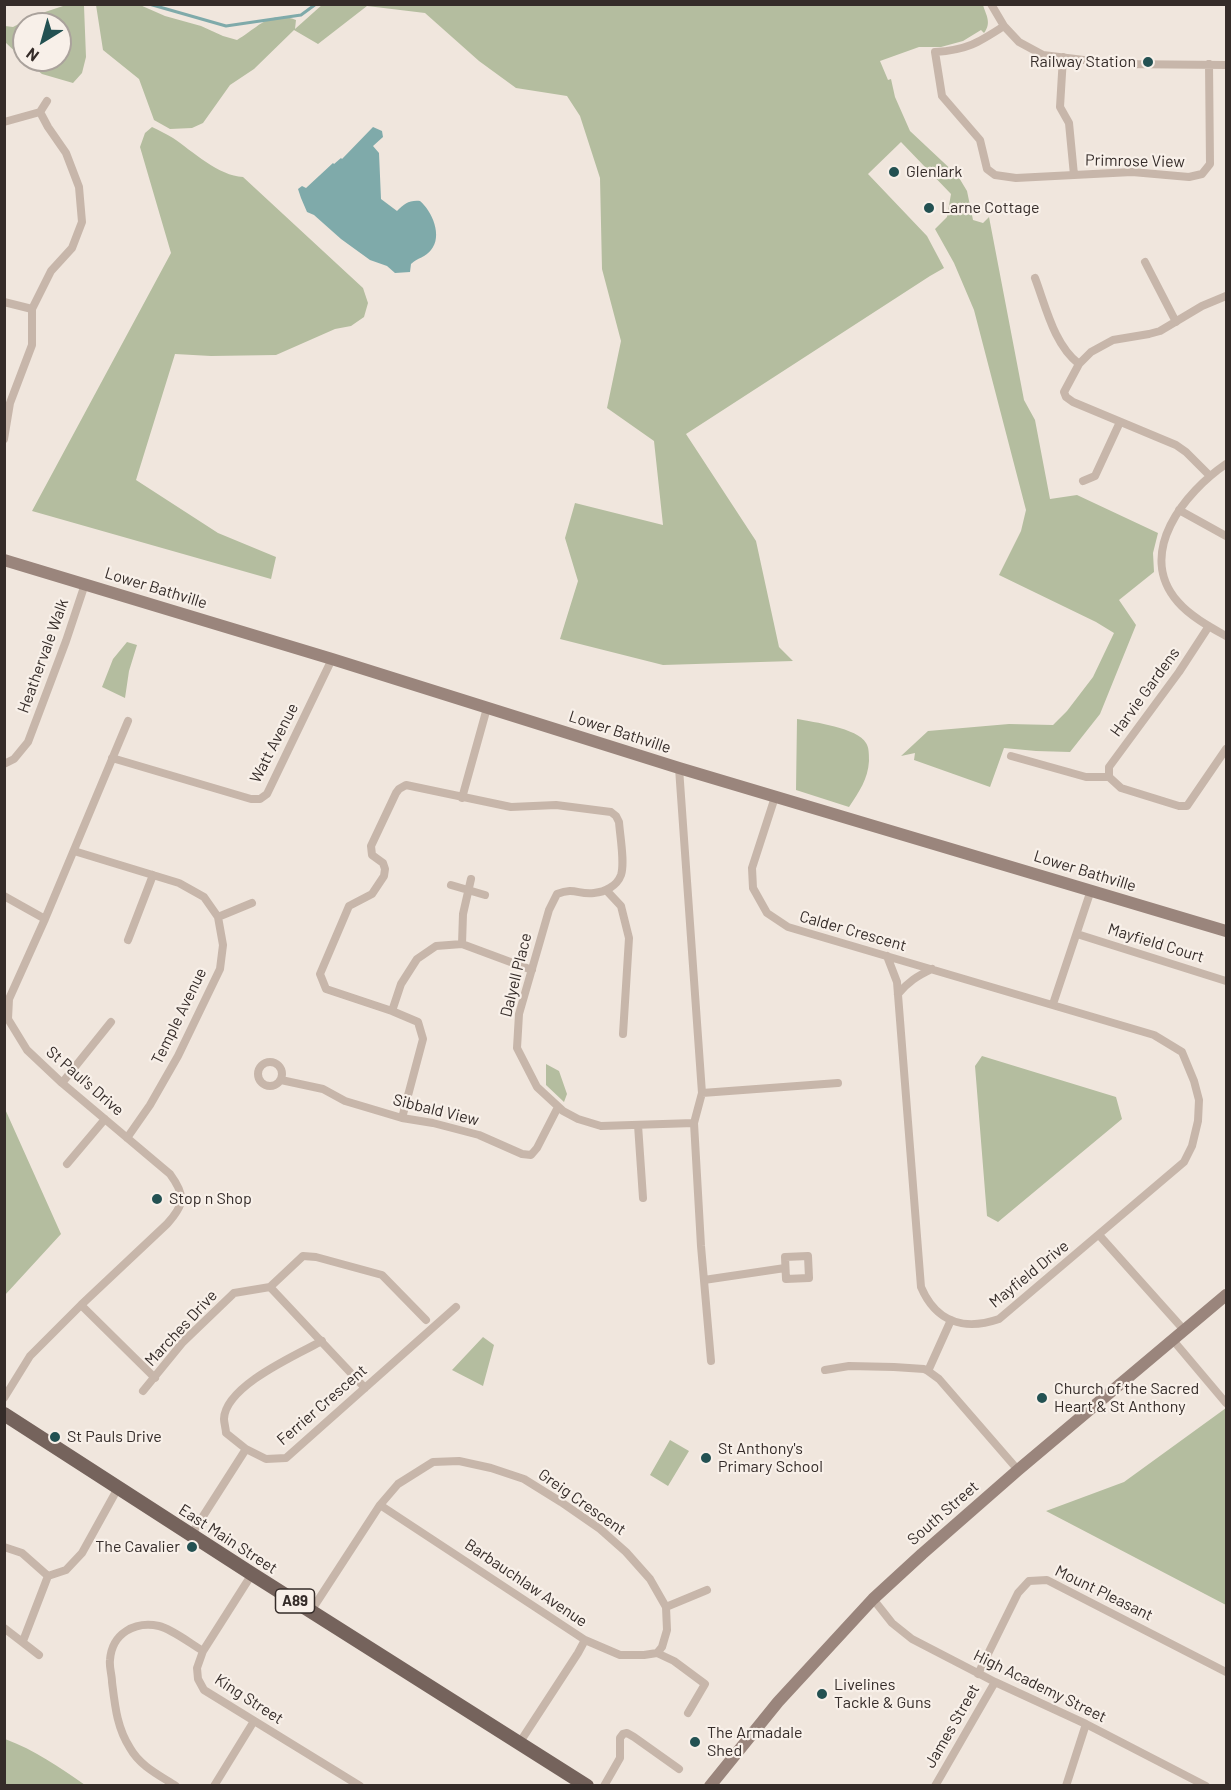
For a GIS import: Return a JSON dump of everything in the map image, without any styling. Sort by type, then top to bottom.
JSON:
[{"type":"main road","name":"Lower Bathville","points":[[4,561],[332,659],[679,768],[1227,931]]},
{"type":"main road","name":"South Street","points":[[710,1785],[778,1702],[873,1599],[1018,1470],[1227,1295]]},
{"type":"main road","name":"East Main Street","points":[[4,1414],[252,1574],[587,1785]]},
{"type":"street","points":[[991,4],[1004,26],[1019,42],[1043,55],[1116,64],[1227,64]]},
{"type":"street","points":[[1004,26],[979,42],[957,51],[935,52],[942,96],[980,140],[987,169],[994,175],[1016,178],[1074,175]]},
{"type":"street","name":"Primrose View","points":[[1064,57],[1060,107],[1069,123],[1074,175],[1132,172],[1189,177],[1202,174],[1210,164],[1209,64]]},
{"type":"street","points":[[4,122],[40,112],[47,101]]},
{"type":"street","points":[[4,439],[7,403],[32,345],[32,309],[51,271],[72,248],[82,222],[76,179],[66,153],[40,112]]},
{"type":"street","points":[[1145,262],[1176,322]]},
{"type":"street","points":[[1035,278],[1060,341],[1067,353],[1079,364]]},
{"type":"street","points":[[1209,475],[1176,445],[1066,397],[1064,392],[1079,364],[1091,352],[1113,340],[1149,334],[1176,322],[1202,306],[1227,296]]},
{"type":"street","points":[[4,302],[32,309]]},
{"type":"street","points":[[1083,481],[1095,476],[1120,422]]},
{"type":"street","points":[[1227,464],[1209,475],[1179,510],[1164,542],[1162,560],[1164,578],[1179,604],[1227,636]]},
{"type":"street","points":[[1179,510],[1227,536]]},
{"type":"street","name":"Heathervale Walk","points":[[4,764],[14,759],[28,742],[66,642],[85,584]]},
{"type":"street","name":"Harvie Gardens","points":[[1109,777],[1110,767],[1179,672],[1209,626]]},
{"type":"street","name":"Watt Avenue","points":[[112,758],[251,799],[260,799],[267,794],[332,659]]},
{"type":"street","points":[[462,798],[487,708]]},
{"type":"street","name":"St Paul's Drive","points":[[4,1398],[30,1356],[167,1224],[181,1204],[181,1189],[170,1174],[62,1083],[27,1050],[8,1019],[9,999],[128,720]]},
{"type":"street","points":[[1011,756],[1086,777],[1109,777],[1121,788],[1179,806],[1187,806],[1227,748]]},
{"type":"street","points":[[679,768],[702,1093],[694,1123],[711,1361]]},
{"type":"street","points":[[402,1118],[423,1039],[418,1023],[392,1011],[326,989],[320,974],[349,906],[372,894],[384,876],[383,863],[372,855],[371,846],[399,789],[403,786],[409,785],[511,807],[556,805],[611,812],[616,816],[619,822],[621,876],[607,891],[621,906],[629,938],[623,1034]]},
{"type":"street","name":"Calder Crescent","points":[[775,797],[752,868],[753,888],[767,913],[788,927],[1053,1004]]},
{"type":"street","points":[[74,851],[179,883],[204,897],[218,917],[252,903]]},
{"type":"street","points":[[129,940],[153,876]]},
{"type":"street","points":[[462,944],[463,914],[471,879]]},
{"type":"street","points":[[451,885],[485,895]]},
{"type":"street","name":"Dalyell Place","points":[[607,891],[592,893],[568,890],[557,894],[549,910],[519,1014],[517,1048],[537,1087],[558,1107],[578,1119],[601,1126],[694,1123]]},
{"type":"street","points":[[1053,1004],[1091,890]]},
{"type":"street","points":[[4,896],[45,919]]},
{"type":"street","name":"Temple Avenue","points":[[127,1137],[150,1105],[178,1056],[220,969],[223,945],[218,917]]},
{"type":"street","name":"Mayfield Court","points":[[1077,934],[1227,981]]},
{"type":"street","points":[[392,1011],[400,984],[417,959],[436,946],[462,944],[532,970]]},
{"type":"street","name":"Mayfield Drive","points":[[887,956],[897,982],[921,1287],[927,1302],[937,1312],[961,1324],[973,1326],[999,1319],[1184,1162],[1192,1146],[1198,1121],[1199,1100],[1182,1052],[1154,1035],[1053,1004]]},
{"type":"street","points":[[898,994],[916,976],[932,969]]},
{"type":"street","points":[[62,1083],[111,1022]]},
{"type":"street","name":"Sibbald View","points":[[281,1080],[323,1089],[345,1101],[402,1118],[479,1135],[522,1154],[531,1155],[558,1107]]},
{"type":"street","points":[[702,1093],[838,1083]]},
{"type":"street","points":[[68,1164],[105,1119]]},
{"type":"street","points":[[638,1125],[643,1198]]},
{"type":"street","points":[[1099,1235],[1184,1330]]},
{"type":"street","points":[[365,1388],[270,1287],[303,1256],[316,1257],[382,1275],[426,1320]]},
{"type":"street","points":[[704,1280],[785,1268]]},
{"type":"street","name":"Marches Drive","points":[[143,1392],[183,1342],[234,1293],[270,1287]]},
{"type":"street","points":[[81,1305],[155,1378]]},
{"type":"street","name":"Ferrier Crescent","points":[[322,1341],[255,1378],[234,1398],[224,1417],[226,1433],[246,1449],[266,1460],[286,1458],[456,1307]]},
{"type":"street","points":[[928,1371],[951,1320]]},
{"type":"street","points":[[1172,1339],[1227,1403]]},
{"type":"street","points":[[825,1370],[849,1366],[894,1367],[928,1371],[939,1380],[1018,1470]]},
{"type":"street","points":[[191,1535],[246,1449]]},
{"type":"street","name":"Greig Crescent","points":[[311,1611],[380,1505],[398,1484],[433,1462],[459,1461],[524,1479],[600,1529],[626,1552],[650,1579],[666,1607]]},
{"type":"street","points":[[48,1576],[66,1570],[82,1553],[118,1488]]},
{"type":"street","name":"Barbauchlaw Avenue","points":[[380,1505],[585,1640],[520,1742]]},
{"type":"street","points":[[4,1547],[22,1553],[48,1576]]},
{"type":"street","name":"King Street","points":[[252,1574],[203,1651],[197,1668],[198,1679],[204,1690],[360,1785]]},
{"type":"street","points":[[23,1641],[48,1576]]},
{"type":"street","name":"Mount Pleasant","points":[[978,1674],[1018,1593],[1029,1581],[1047,1580],[1227,1672]]},
{"type":"street","points":[[657,1653],[662,1647],[667,1630],[666,1607],[707,1590]]},
{"type":"street","name":"High Academy Street","points":[[873,1599],[892,1623],[909,1638],[1206,1785]]},
{"type":"street","points":[[176,1785],[148,1768],[131,1750],[116,1716],[110,1660],[114,1644],[124,1631],[133,1626],[145,1624],[162,1626],[203,1651]]},
{"type":"street","points":[[4,1628],[39,1655]]},
{"type":"street","points":[[585,1640],[620,1655],[657,1653],[674,1661],[705,1684],[687,1713]]},
{"type":"street","name":"James Street","points":[[935,1785],[995,1682]]},
{"type":"street","points":[[214,1785],[254,1721]]},
{"type":"street","points":[[1066,1785],[1086,1724]]},
{"type":"street","points":[[604,1785],[620,1758],[620,1738],[623,1734],[634,1737],[679,1769]]},
{"type":"green space","points":[[323,4],[983,5],[988,22],[984,33],[981,30],[963,41],[941,47],[919,47],[880,61],[888,80],[891,79],[895,97],[910,131],[958,176],[967,191],[973,220],[983,223],[989,217],[1024,400],[1035,420],[1050,499],[1077,495],[1158,533],[1153,553],[1154,572],[1119,600],[1136,625],[1100,714],[1070,752],[1004,748],[990,787],[914,760],[915,753],[901,756],[928,731],[1009,724],[1053,725],[1093,677],[1114,633],[999,575],[1021,531],[1026,510],[974,310],[954,263],[935,229],[947,217],[951,194],[901,142],[868,174],[927,236],[944,268],[686,434],[756,541],[779,647],[793,661],[663,665],[560,639],[578,581],[565,538],[575,503],[663,525],[654,441],[607,408],[621,341],[602,269],[600,178],[580,116],[567,96],[516,88],[479,61],[425,13],[367,6],[318,44],[294,30],[254,69],[230,85],[203,123],[192,128],[170,129],[154,120],[139,79],[103,50],[96,5],[140,5],[165,16],[201,26],[237,40],[264,22],[278,17],[296,20],[295,29]]},
{"type":"green space","points":[[66,5],[84,6],[86,57],[82,73],[73,83],[39,72],[72,72],[72,12],[45,12]]},
{"type":"green space","points":[[5,26],[12,27],[12,49],[5,42]]},
{"type":"green space","points":[[152,127],[173,138],[215,168],[234,176],[243,177],[363,288],[368,303],[364,317],[351,326],[335,329],[276,355],[175,354],[136,480],[218,533],[276,557],[271,579],[32,511],[171,253],[140,147],[145,133]]},
{"type":"green space","points":[[127,642],[137,645],[129,671],[125,698],[102,687],[113,659]]},
{"type":"green space","points":[[797,719],[854,733],[867,745],[869,761],[867,774],[849,807],[796,790]]},
{"type":"green space","points":[[982,1056],[1116,1097],[1122,1119],[998,1222],[987,1216],[975,1066]]},
{"type":"green space","points":[[546,1064],[559,1071],[567,1094],[564,1102],[546,1085]]},
{"type":"green space","points":[[5,1109],[61,1234],[4,1295]]},
{"type":"green space","points":[[483,1337],[494,1345],[483,1386],[452,1370]]},
{"type":"green space","points":[[1226,1408],[1226,1605],[1046,1511],[1124,1482]]},
{"type":"green space","points":[[670,1440],[689,1451],[668,1486],[650,1475]]},
{"type":"green space","points":[[5,1739],[37,1754],[85,1785],[5,1785]]},
{"type":"water","points":[[373,127],[382,131],[383,137],[373,146],[379,153],[381,199],[397,211],[407,203],[420,201],[432,217],[436,231],[434,244],[429,252],[411,264],[410,272],[395,273],[387,266],[370,260],[341,239],[314,215],[307,212],[298,189],[302,186],[306,188],[333,163],[342,159]]},
{"type":"waterway","points":[[149,4],[226,26],[301,15],[316,4]]},
{"type":"place","name":"Railway Station","points":[[1148,62]]},
{"type":"place","name":"Glenlark","points":[[894,172]]},
{"type":"place","name":"Larne Cottage","points":[[929,208]]},
{"type":"place","name":"Stop n Shop","points":[[157,1199]]},
{"type":"place","name":"Church of the Sacred Heart & St Anthony","points":[[1042,1398]]},
{"type":"place","name":"St Pauls Drive","points":[[55,1437]]},
{"type":"place","name":"St Anthony's Primary School","points":[[706,1458]]},
{"type":"place","name":"The Cavalier","points":[[192,1547]]},
{"type":"place","name":"Livelines Tackle & Guns","points":[[822,1694]]},
{"type":"place","name":"The Armadale Shed","points":[[695,1742]]}]
